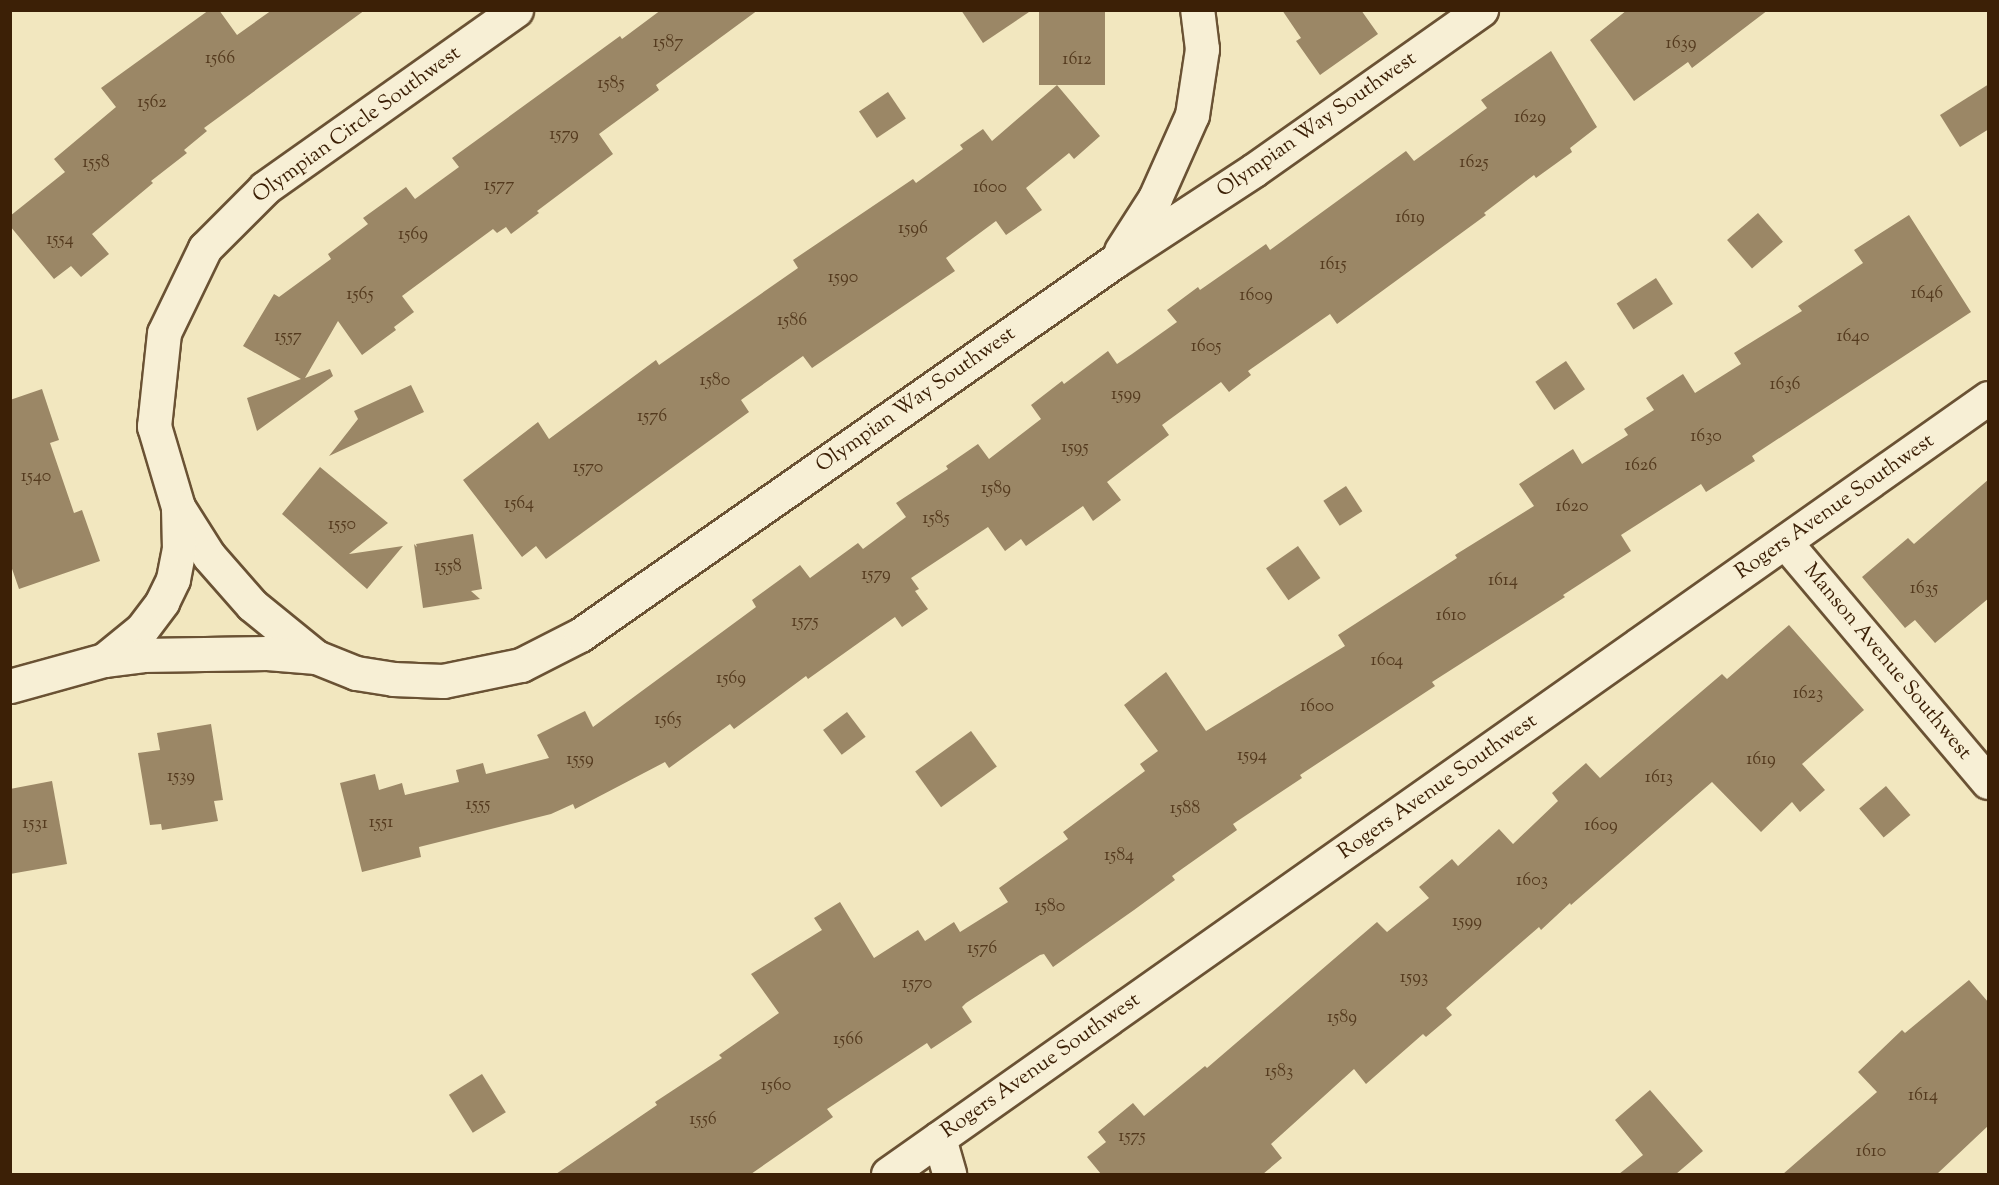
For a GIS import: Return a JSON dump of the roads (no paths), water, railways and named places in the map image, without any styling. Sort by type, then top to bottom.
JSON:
[{"type":"street","name":"Olympian Circle Southwest","points":[[252,605],[209,556],[178,507],[154,426],[164,333],[205,248],[265,188],[516,10]]},
{"type":"street","points":[[1115,261],[1155,198],[1192,115],[1202,49],[1197,10]]},
{"type":"street","name":"Olympian Way Southwest","points":[[252,605],[316,657],[356,673],[393,679],[443,681],[521,665],[580,634],[1115,261],[1254,170],[1481,10]]},
{"type":"street","name":"Rogers Avenue Southwest","points":[[888,1174],[1989,398]]},
{"type":"street","name":"Olympian Way Southwest","points":[[104,660],[142,629],[162,602],[173,579],[179,549],[178,507]]},
{"type":"street","name":"Manson Avenue Southwest","points":[[1785,542],[1989,782]]},
{"type":"street","name":"Olympian Way Southwest","points":[[10,687],[104,660],[188,653],[316,657]]},
{"type":"street","points":[[939,1138],[950,1174]]}]
